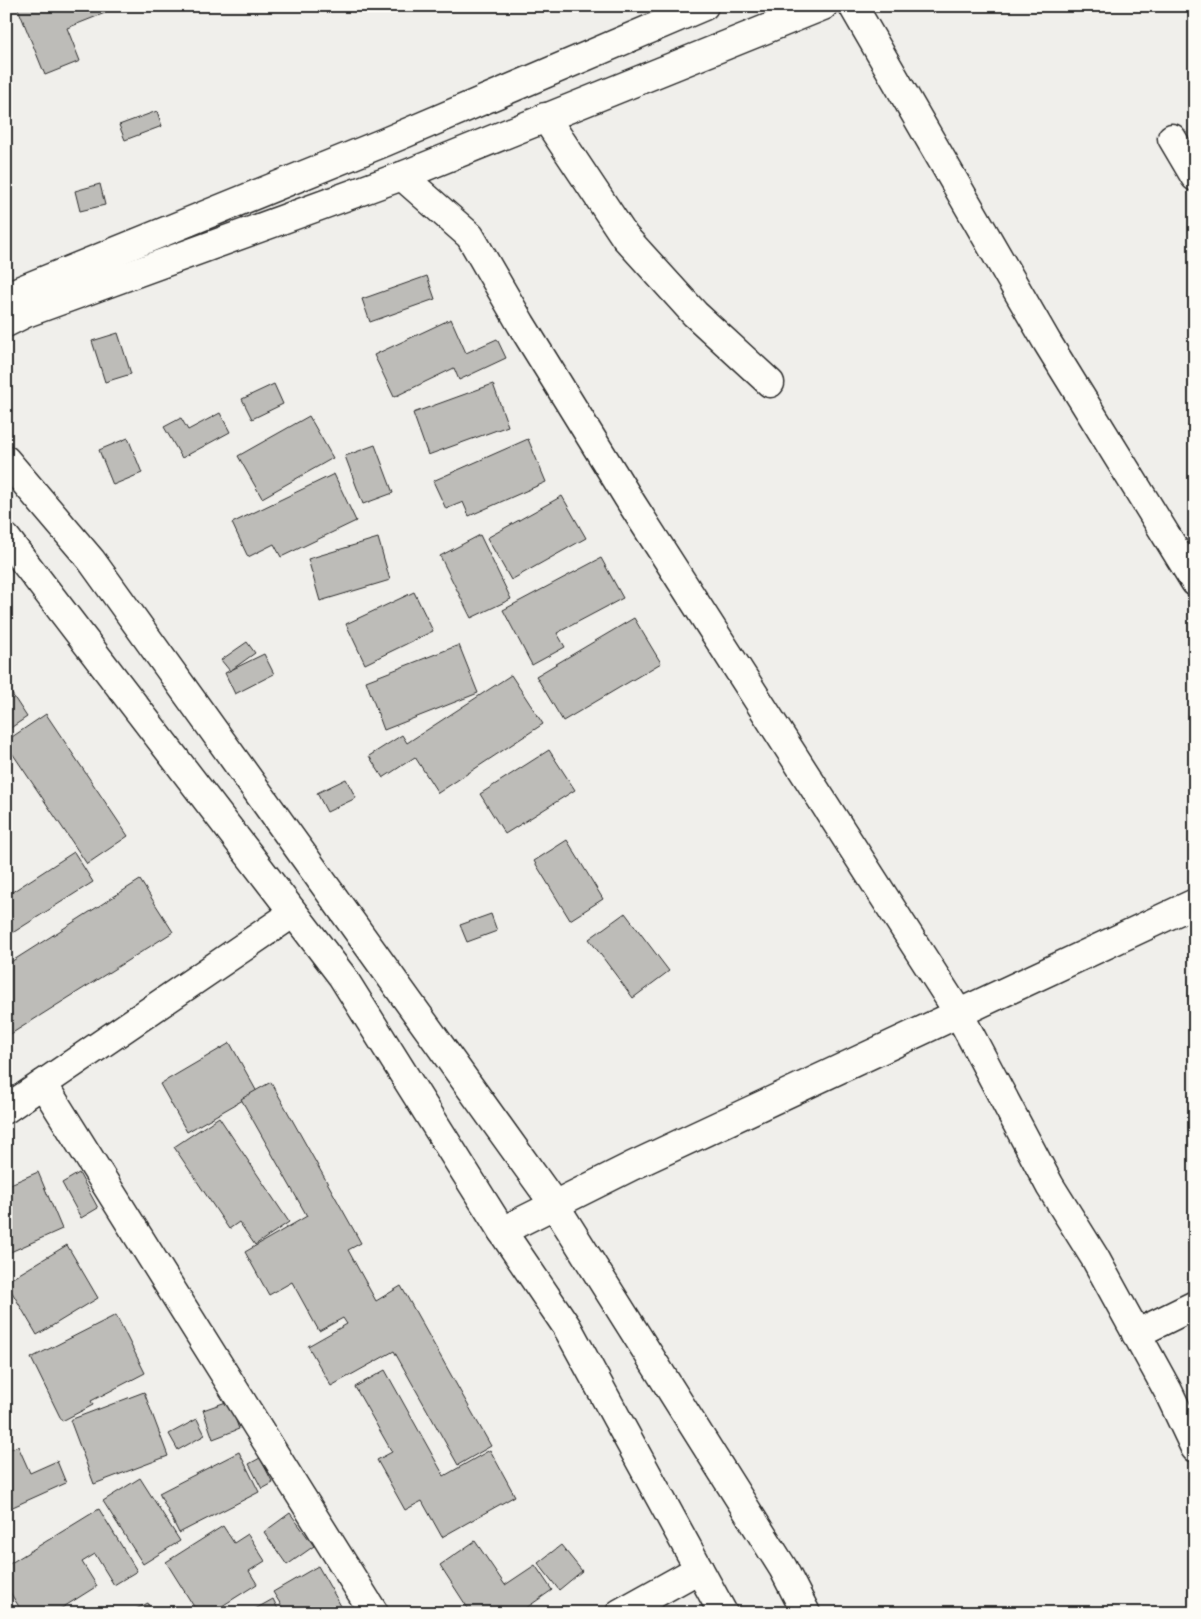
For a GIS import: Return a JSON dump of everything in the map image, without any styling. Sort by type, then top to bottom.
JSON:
[{"type":"main road","points":[[13,303],[704,6]]},
{"type":"main road","points":[[13,303],[402,176],[823,6]]},
{"type":"main road","points":[[853,6],[1047,342],[1195,582]]},
{"type":"main road","points":[[545,117],[625,236],[695,314],[770,383]]},
{"type":"main road","points":[[1172,138],[1195,177]]},
{"type":"main road","points":[[402,176],[470,236],[521,324],[637,512],[958,1012],[1050,1186],[1095,1258],[1168,1391],[1195,1448]]},
{"type":"main road","points":[[6,336],[13,303]]},
{"type":"main road","points":[[6,460],[92,560],[554,1204],[783,1568],[806,1613]]},
{"type":"main road","points":[[6,538],[292,914],[342,976],[502,1231],[567,1327],[723,1613]]},
{"type":"main road","points":[[502,1231],[554,1204],[958,1012],[1195,903]]},
{"type":"main road","points":[[6,1109],[292,914]]},
{"type":"main road","points":[[43,1084],[374,1613]]},
{"type":"main road","points":[[1136,1334],[1195,1304]]},
{"type":"main road","points":[[620,1613],[699,1569]]},
{"type":"building","points":[[17,6],[102,6],[105,13],[67,28],[80,61],[45,75]]},
{"type":"building","points":[[157,111],[162,126],[125,140],[119,125]]},
{"type":"building","points":[[100,184],[105,205],[80,211],[75,191]]},
{"type":"building","points":[[427,276],[435,299],[370,322],[362,299]]},
{"type":"building","points":[[451,319],[466,353],[497,339],[506,358],[459,380],[454,368],[394,397],[374,355]]},
{"type":"building","points":[[118,333],[131,374],[105,382],[92,341]]},
{"type":"building","points":[[274,384],[283,404],[252,419],[242,399]]},
{"type":"building","points":[[493,384],[508,426],[428,455],[413,413]]},
{"type":"building","points":[[220,413],[230,432],[182,458],[164,427],[181,418],[188,430]]},
{"type":"building","points":[[309,416],[333,458],[262,498],[238,456]]},
{"type":"building","points":[[128,438],[142,473],[113,485],[99,450]]},
{"type":"building","points":[[528,439],[546,482],[469,516],[463,502],[446,509],[433,481]]},
{"type":"building","points":[[375,445],[393,493],[363,504],[345,456]]},
{"type":"building","points":[[334,474],[356,521],[281,557],[274,544],[248,557],[232,523]]},
{"type":"building","points":[[562,496],[586,538],[511,580],[487,538]]},
{"type":"building","points":[[480,535],[511,599],[471,618],[440,556]]},
{"type":"building","points":[[378,538],[390,580],[320,601],[308,559]]},
{"type":"building","points":[[601,558],[623,598],[557,633],[565,647],[532,665],[503,610]]},
{"type":"building","points":[[414,592],[433,631],[365,664],[346,624]]},
{"type":"building","points":[[634,618],[661,663],[563,721],[536,676]]},
{"type":"building","points":[[247,642],[255,653],[230,671],[221,660]]},
{"type":"building","points":[[459,645],[478,693],[384,730],[366,681]]},
{"type":"building","points":[[264,654],[274,674],[235,694],[225,673]]},
{"type":"building","points":[[511,675],[543,724],[438,793],[415,757],[383,778],[369,756],[402,735],[407,743]]},
{"type":"building","points":[[6,685],[27,717],[6,731]]},
{"type":"building","points":[[46,714],[128,836],[87,864],[6,744],[6,741]]},
{"type":"building","points":[[549,750],[575,790],[505,834],[480,794]]},
{"type":"building","points":[[346,779],[356,798],[327,812],[317,793]]},
{"type":"building","points":[[567,840],[603,899],[570,920],[534,861]]},
{"type":"building","points":[[74,852],[93,882],[6,937],[6,896]]},
{"type":"building","points":[[140,880],[173,932],[6,1037],[6,965]]},
{"type":"building","points":[[625,913],[669,971],[633,998],[589,939]]},
{"type":"building","points":[[491,914],[497,931],[467,942],[460,925]]},
{"type":"building","points":[[230,1043],[257,1092],[187,1132],[160,1084]]},
{"type":"building","points":[[271,1082],[361,1243],[348,1250],[376,1301],[401,1286],[491,1446],[458,1465],[394,1351],[331,1386],[308,1346],[347,1324],[343,1318],[319,1331],[292,1282],[269,1295],[245,1252],[307,1216],[241,1099]]},
{"type":"building","points":[[219,1117],[289,1222],[255,1245],[239,1222],[229,1229],[174,1147]]},
{"type":"building","points":[[38,1172],[62,1229],[6,1254],[6,1186]]},
{"type":"building","points":[[79,1173],[98,1208],[81,1218],[62,1183]]},
{"type":"building","points":[[67,1245],[98,1298],[37,1335],[6,1282]]},
{"type":"building","points":[[116,1315],[145,1373],[91,1401],[93,1405],[62,1421],[31,1358]]},
{"type":"building","points":[[385,1370],[444,1476],[490,1450],[515,1496],[442,1537],[422,1501],[405,1510],[377,1460],[392,1452],[355,1387]]},
{"type":"building","points":[[144,1392],[168,1456],[94,1484],[70,1420]]},
{"type":"building","points":[[229,1401],[239,1429],[213,1439],[203,1410]]},
{"type":"building","points":[[197,1419],[205,1435],[178,1450],[169,1434]]},
{"type":"building","points":[[18,1446],[30,1473],[57,1461],[66,1483],[6,1510],[6,1451]]},
{"type":"building","points":[[239,1452],[259,1492],[179,1533],[159,1493]]},
{"type":"building","points":[[260,1458],[273,1483],[262,1489],[249,1464]]},
{"type":"building","points":[[140,1478],[180,1541],[143,1564],[103,1501]]},
{"type":"building","points":[[99,1509],[137,1571],[114,1585],[95,1554],[82,1562],[97,1586],[54,1613],[23,1613],[6,1586],[6,1566]]},
{"type":"building","points":[[290,1513],[314,1546],[287,1565],[264,1532]]},
{"type":"building","points":[[223,1526],[234,1543],[248,1534],[265,1561],[249,1571],[257,1584],[211,1613],[198,1613],[166,1562]]},
{"type":"building","points":[[475,1541],[505,1585],[535,1565],[552,1590],[519,1613],[471,1613],[440,1565]]},
{"type":"building","points":[[561,1545],[582,1571],[559,1590],[538,1563]]},
{"type":"building","points":[[318,1566],[345,1613],[286,1613],[273,1592]]},
{"type":"building","points":[[273,1599],[280,1613],[248,1613]]},
{"type":"building","points":[[148,1603],[152,1613],[128,1613]]}]
